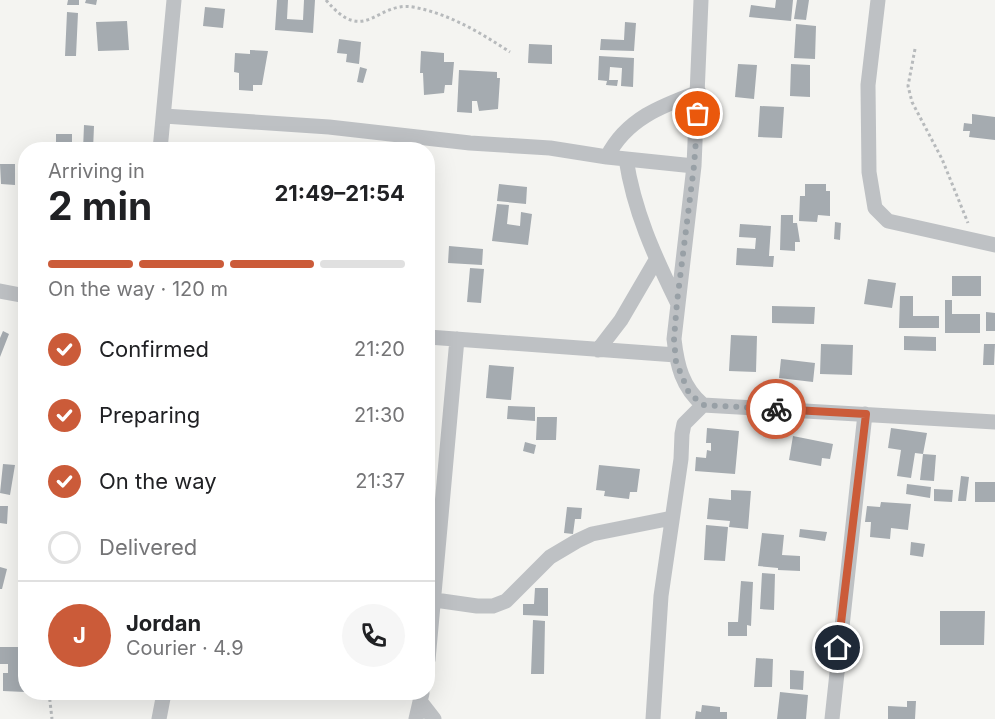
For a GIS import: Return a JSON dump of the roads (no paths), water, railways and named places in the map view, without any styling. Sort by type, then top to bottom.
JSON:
[{"type":"street","points":[[161,142],[174,0]]},
{"type":"street","points":[[701,0],[699,92],[694,166],[677,302],[676,355],[689,393],[703,405],[995,422]]},
{"type":"street","points":[[878,0],[867,85],[869,172],[875,208],[888,221],[973,238],[995,245]]},
{"type":"street","points":[[607,157],[616,140],[636,120],[662,106],[699,92]]},
{"type":"street","points":[[164,116],[329,127],[470,143],[549,148],[694,166]]},
{"type":"street","points":[[626,159],[631,192],[656,260],[677,302]]},
{"type":"street","points":[[598,350],[621,320],[656,260]]},
{"type":"street","points":[[0,291],[18,294]]},
{"type":"street","points":[[435,337],[676,355]]},
{"type":"street","points":[[435,558],[458,339]]},
{"type":"street","points":[[653,719],[661,596],[684,424],[703,405]]},
{"type":"street","points":[[832,719],[866,414]]},
{"type":"street","points":[[435,601],[493,606],[506,601],[549,557],[577,541],[592,534],[672,519]]},
{"type":"street","points":[[159,719],[163,700]]},
{"type":"street","points":[[416,719],[420,700]]},
{"type":"street","points":[[423,700],[434,719]]}]
